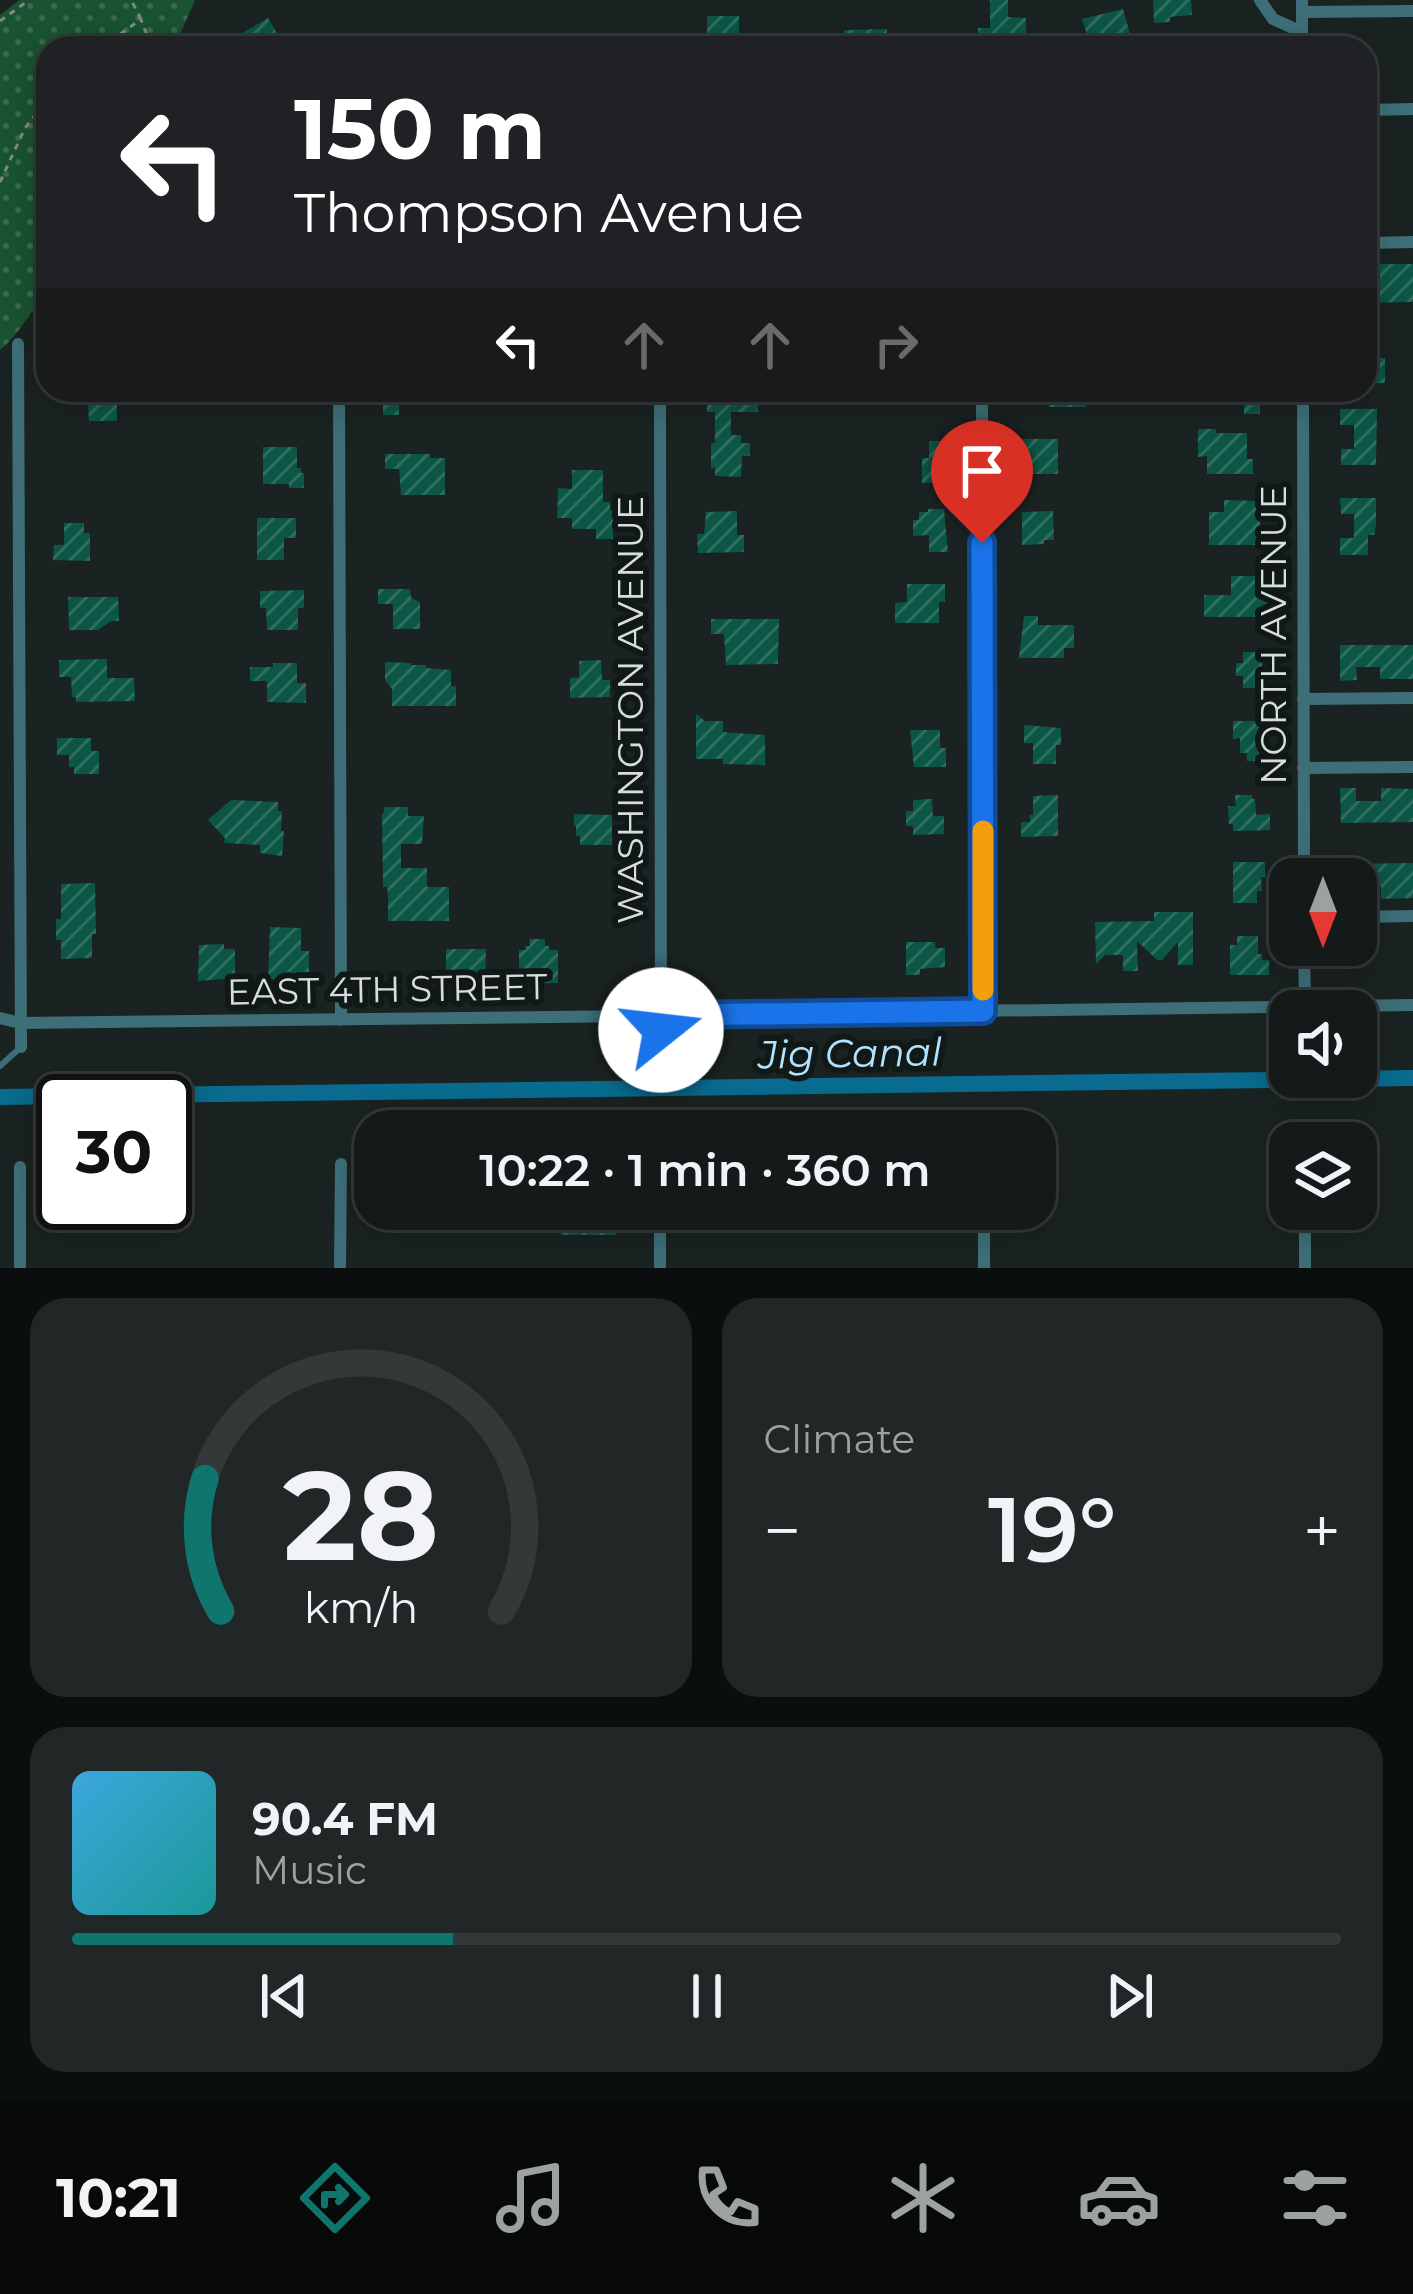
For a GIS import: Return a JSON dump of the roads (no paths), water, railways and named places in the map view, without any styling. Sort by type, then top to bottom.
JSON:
[{"type":"street","points":[[1260,0],[1273,19],[1302,32]]},
{"type":"street","points":[[1302,36],[1302,6],[1413,11]]},
{"type":"street","points":[[1377,110],[1413,110]]},
{"type":"street","points":[[1377,243],[1413,242]]},
{"type":"street","points":[[18,344],[21,1047]]},
{"type":"street","points":[[339,402],[340,1019]]},
{"type":"street","name":"WASHINGTON AVENUE","points":[[660,402],[661,1030]]},
{"type":"street","points":[[982,402],[983,1011]]},
{"type":"street","name":"NORTH AVENUE","points":[[1304,402],[1304,858]]},
{"type":"street","points":[[1303,699],[1413,698]]},
{"type":"street","points":[[1303,768],[1413,767]]},
{"type":"street","points":[[1377,916],[1413,916]]},
{"type":"street","name":"EAST 4TH STREET","points":[[1377,1005],[1413,1005]]},
{"type":"street","name":"EAST 4TH STREET","points":[[0,1018],[20,1023],[641,1016],[661,1030],[678,1015],[1269,1007]]},
{"type":"street","points":[[340,1164],[340,1268]]},
{"type":"street","points":[[20,1167],[20,1268]]},
{"type":"street","points":[[660,1230],[660,1268]]},
{"type":"street","points":[[984,1230],[984,1268]]},
{"type":"street","points":[[1305,1230],[1305,1268]]},
{"type":"lane","points":[[0,1066],[21,1047]]},
{"type":"waterway","name":"Jig Canal","points":[[0,1097],[1413,1078]]}]
